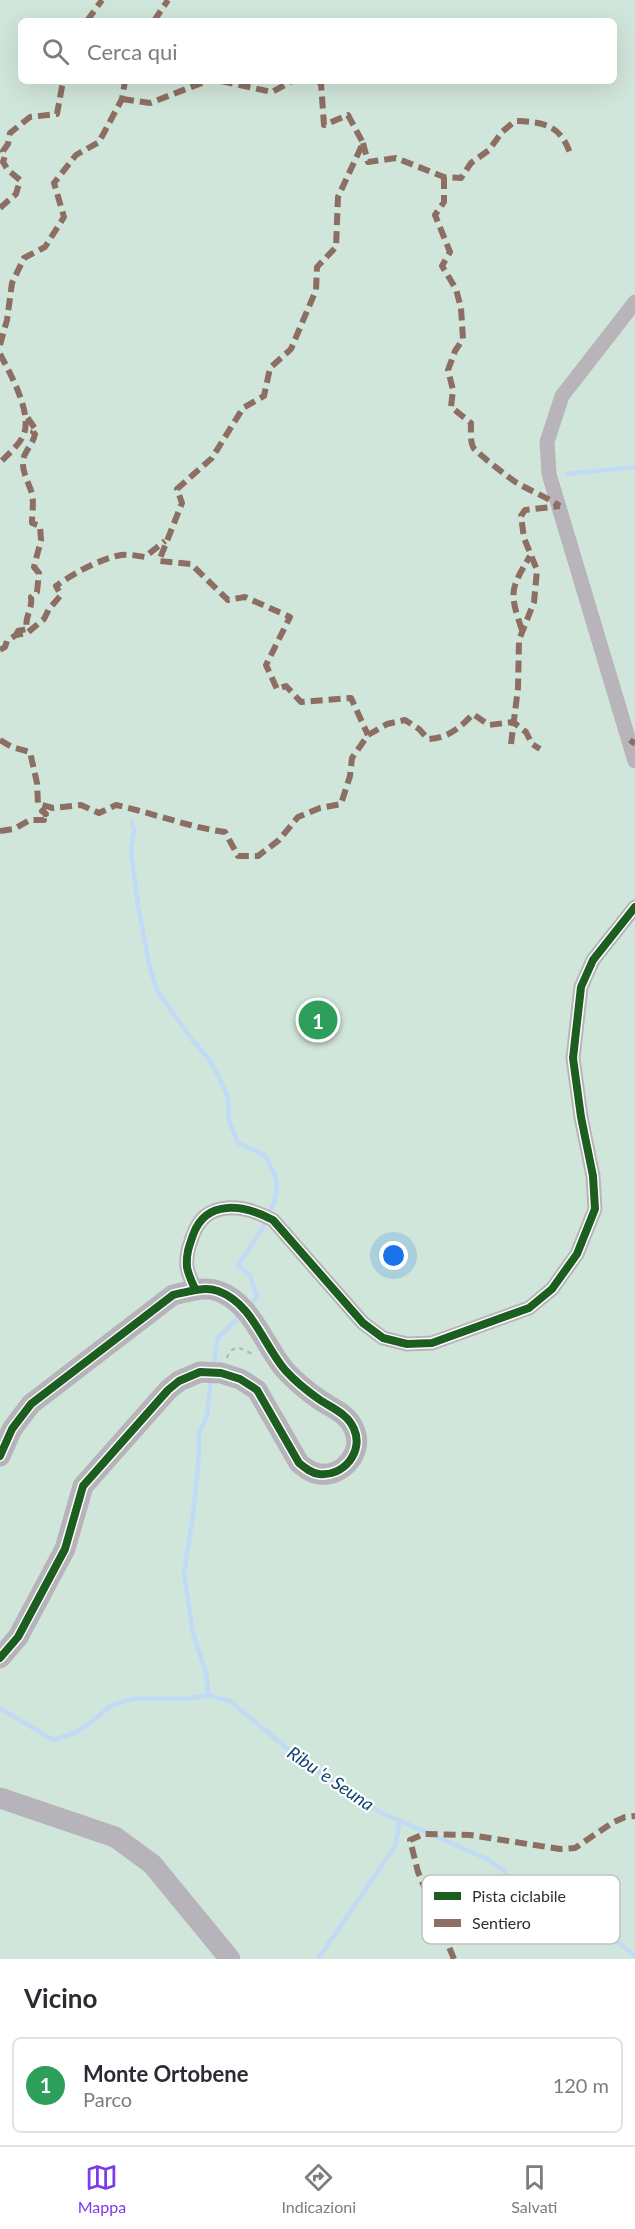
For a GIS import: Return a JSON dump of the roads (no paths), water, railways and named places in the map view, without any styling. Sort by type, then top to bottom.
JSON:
[{"type":"street","points":[[635,302],[562,396],[547,442],[549,474],[635,762]]},
{"type":"street","points":[[195,1289],[187,1269],[186,1252],[195,1227],[208,1212],[224,1207],[258,1212],[273,1220],[363,1323],[383,1338],[407,1344],[432,1343],[529,1308],[552,1289],[577,1254],[595,1209],[593,1176],[581,1117],[573,1058],[581,987],[593,960],[635,907]]},
{"type":"street","points":[[0,1456],[12,1429],[32,1404],[173,1295],[195,1289],[217,1290],[236,1301],[250,1317],[273,1354],[296,1381],[350,1421],[357,1442],[355,1453],[340,1470],[330,1474],[319,1474],[299,1464],[257,1390],[240,1379],[213,1373],[179,1381],[168,1389],[83,1486],[65,1549],[18,1637],[0,1658]]},
{"type":"street","points":[[0,1798],[115,1837],[152,1864],[230,1959]]},
{"type":"waterway","points":[[567,474],[635,467]]},
{"type":"waterway","points":[[132,822],[134,830],[131,851],[138,905],[150,969],[158,992],[193,1041],[209,1059],[220,1079],[228,1098],[229,1121],[238,1143],[265,1155],[275,1177],[276,1190],[270,1213],[238,1265],[250,1275],[257,1297],[248,1307]]},
{"type":"waterway","points":[[213,1367],[218,1338],[240,1316]]},
{"type":"waterway","points":[[208,1695],[207,1676],[193,1633],[184,1573],[193,1515],[199,1433],[207,1416],[211,1378]]},
{"type":"waterway","name":"Ribu 'e Seuna","points":[[0,1708],[53,1740],[75,1733],[110,1706],[132,1699],[185,1699],[208,1695],[230,1701],[307,1765],[380,1812],[487,1859],[505,1871],[506,1875]]},
{"type":"waterway","points":[[318,1959],[395,1846],[400,1822]]},
{"type":"waterway","name":"Ribu 'e Seuna","points":[[620,1944],[635,1956]]},
{"type":"place","name":"Monte Ortobene","points":[[318,1020]]}]
